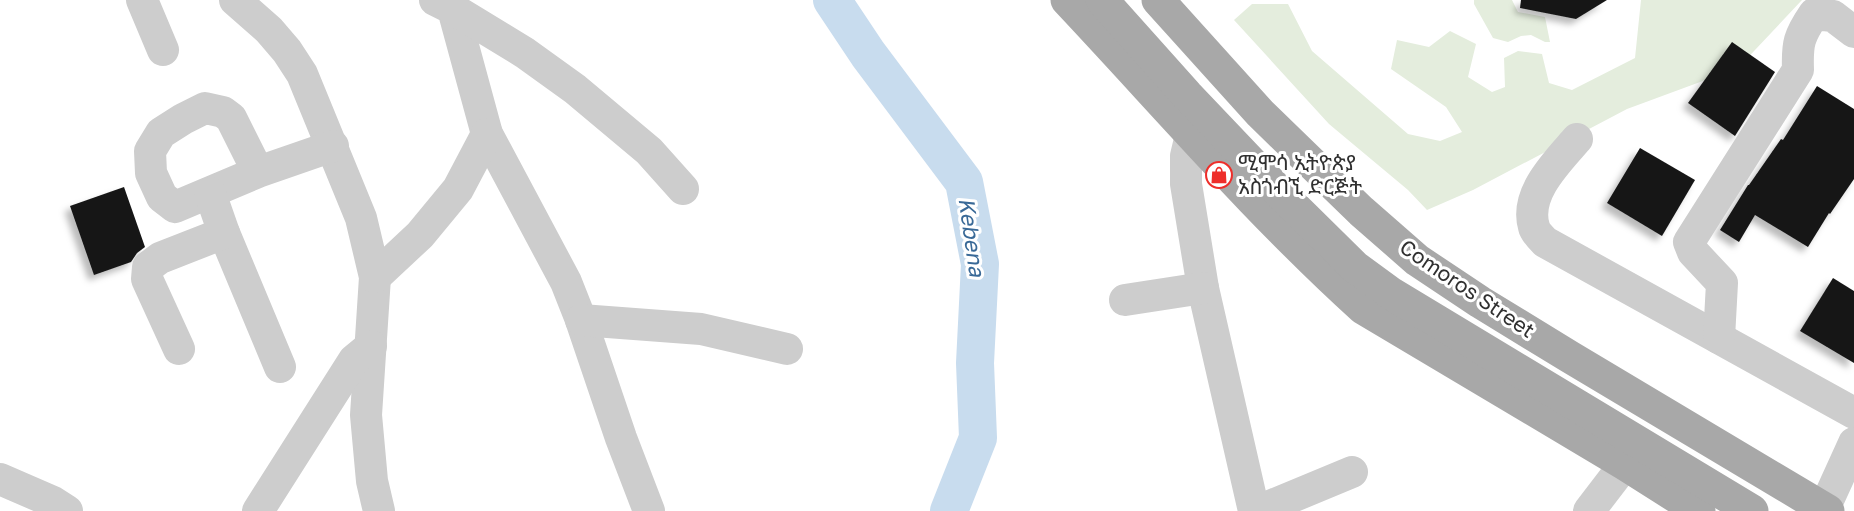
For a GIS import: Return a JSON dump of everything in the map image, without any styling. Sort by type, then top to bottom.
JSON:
[{"type":"main road","points":[[1067,0],[1191,135],[1325,274],[1362,308],[1699,511]]},
{"type":"main road","name":"Comoros Street","points":[[1102,0],[1187,95],[1285,198],[1355,267],[1401,300],[1752,511]]},
{"type":"main road","name":"Comoros Street","points":[[1158,0],[1260,113],[1362,211],[1417,260],[1510,320],[1826,510]]},
{"type":"street","points":[[142,0],[163,50]]},
{"type":"street","points":[[235,0],[269,30],[287,51],[302,74],[361,218],[375,277],[366,415],[372,481],[380,511]]},
{"type":"street","points":[[444,5],[487,134],[566,282],[649,511]]},
{"type":"street","points":[[444,5],[525,53],[575,89],[650,151],[683,189]]},
{"type":"street","points":[[1719,339],[1722,283],[1693,252],[1689,242],[1798,70],[1797,52],[1801,33],[1814,14],[1833,16],[1854,32]]},
{"type":"street","points":[[258,172],[231,118],[223,112],[205,108],[183,118],[161,134],[150,152],[151,173],[162,197],[175,207],[258,172],[333,146]]},
{"type":"street","points":[[375,277],[420,235],[458,189],[487,134]]},
{"type":"street","points":[[1191,135],[1186,156],[1186,184],[1203,288],[1256,511],[1352,472]]},
{"type":"street","points":[[1577,139],[1549,172],[1532,205],[1534,228],[1545,242],[1854,413]]},
{"type":"street","points":[[210,193],[224,233],[280,367]]},
{"type":"street","points":[[179,349],[147,279],[148,267],[160,258],[224,233]]},
{"type":"street","points":[[1125,300],[1203,288]]},
{"type":"street","points":[[581,320],[701,329],[787,349]]},
{"type":"street","points":[[258,511],[354,360],[371,346]]},
{"type":"street","points":[[1826,510],[1854,444]]},
{"type":"street","points":[[1589,511],[1624,464]]},
{"type":"street","points":[[0,479],[53,502],[67,511]]},
{"type":"green space","points":[[1474,0],[1512,0],[1518,12],[1545,17],[1550,42],[1531,35],[1521,36],[1508,42],[1493,38]]},
{"type":"green space","points":[[1641,0],[1802,0],[1738,68],[1627,109],[1473,190],[1427,210],[1408,190],[1329,124],[1234,20],[1252,4],[1288,4],[1312,51],[1408,134],[1440,141],[1462,132],[1446,107],[1391,69],[1397,40],[1429,47],[1450,31],[1476,44],[1468,77],[1492,92],[1505,87],[1504,58],[1518,51],[1542,54],[1549,83],[1572,90],[1635,58]]},
{"type":"building","points":[[1521,0],[1607,0],[1576,19],[1520,8]]},
{"type":"building","points":[[1732,42],[1775,72],[1735,136],[1688,103]]},
{"type":"building","points":[[1817,86],[1854,109],[1854,179],[1808,247],[1755,215],[1739,242],[1720,230],[1748,185],[1781,139],[1783,140]]},
{"type":"building","points":[[1640,148],[1695,180],[1662,236],[1607,203]]},
{"type":"building","points":[[124,187],[145,247],[131,262],[94,275],[70,206]]},
{"type":"building","points":[[1833,278],[1854,291],[1854,363],[1800,331]]},
{"type":"waterway","name":"Kebena","points":[[832,0],[868,54],[964,182],[980,264],[975,363],[978,438],[949,511]]},
{"type":"place","name":"ሚሞሳ ኢትዮጵያ አስጎብኚ ድርጅት","points":[[1219,175]]}]
